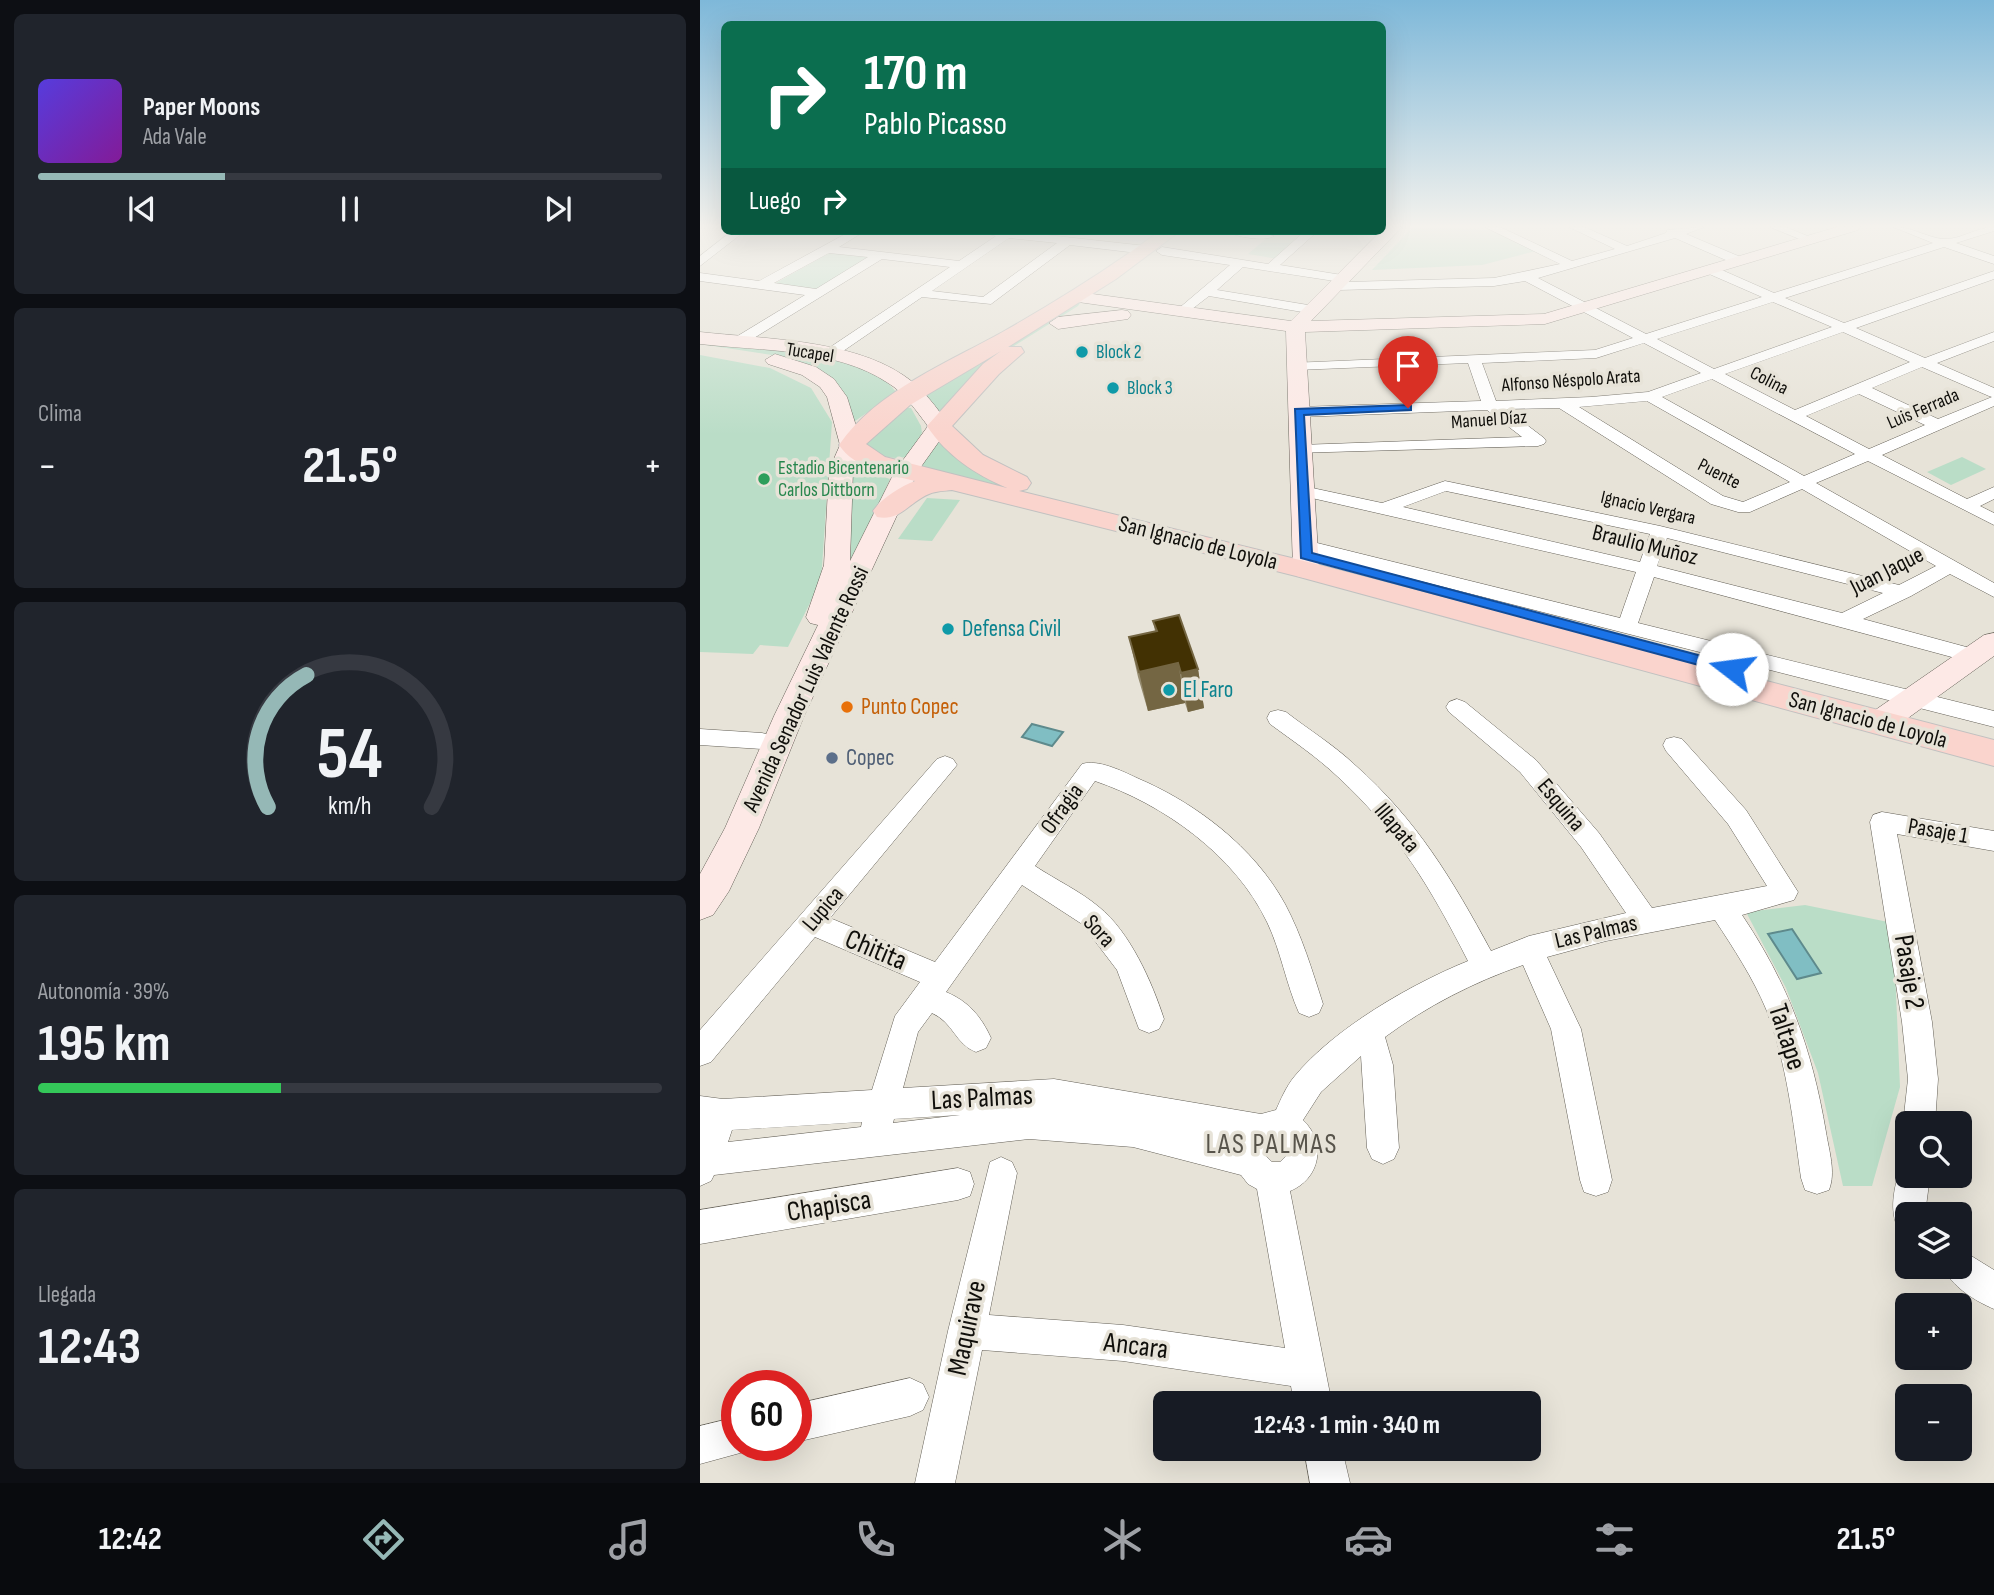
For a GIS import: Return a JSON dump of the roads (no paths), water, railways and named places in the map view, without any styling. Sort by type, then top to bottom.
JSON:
[{"type":"main road","points":[[939,426],[991,369],[1058,323],[1089,296]]},
{"type":"main road","points":[[851,445],[909,380],[946,373],[1086,298]]},
{"type":"main road","name":"San Ignacio de Loyola","points":[[939,426],[962,452],[979,464],[1033,488],[1994,738]]},
{"type":"main road","name":"San Ignacio de Loyola","points":[[851,445],[876,462],[907,471],[1306,557]]},
{"type":"main road","points":[[887,511],[914,489],[930,483],[961,483]]},
{"type":"main road","name":"San Ignacio de Loyola","points":[[1895,712],[1994,753]]},
{"type":"street","points":[[736,343],[813,296]]},
{"type":"street","points":[[828,355],[915,296]]},
{"type":"street","points":[[946,296],[986,301],[992,296]]},
{"type":"street","points":[[1058,323],[1122,315],[1183,312],[1203,296]]},
{"type":"street","points":[[1236,296],[1316,308]]},
{"type":"street","points":[[1306,557],[1295,327],[1327,296]]},
{"type":"street","name":"Colina","points":[[1564,296],[1994,520]]},
{"type":"street","points":[[1086,298],[1295,327],[1545,319],[1622,296]]},
{"type":"street","name":"Alfonso Néspolo Arata","points":[[1299,412],[1650,396],[1934,296]]},
{"type":"street","points":[[1296,366],[1596,354],[1774,297],[1994,393]]},
{"type":"street","points":[[1316,308],[1317,317],[1327,326]]},
{"type":"street","points":[[1794,416],[1994,336]]},
{"type":"street","name":"Tucapel","points":[[700,338],[852,360],[903,386]]},
{"type":"street","name":"Tucapel","points":[[700,347],[788,362],[809,371],[827,383],[837,397],[851,445]]},
{"type":"street","name":"Manuel Díaz","points":[[1300,450],[1538,441],[1490,405],[1473,359]]},
{"type":"street","name":"San Ignacio de Loyola","points":[[903,386],[939,426]]},
{"type":"street","points":[[1859,388],[1938,425]]},
{"type":"street","points":[[1650,396],[1994,591]]},
{"type":"street","name":"Luis Ferrada","points":[[1869,455],[1994,401]]},
{"type":"street","name":"Puente","points":[[1560,402],[1717,500],[1744,509],[1869,455]]},
{"type":"street","name":"Avenida Senador Luis Valente Rossi","points":[[700,904],[716,880],[742,828],[789,716],[907,471],[939,426]]},
{"type":"street","name":"Avenida Senador Luis Valente Rossi","points":[[700,867],[727,818],[814,633],[837,565],[841,470],[851,445]]},
{"type":"street","name":"Ignacio Vergara","points":[[1383,508],[1445,486],[1660,531],[1904,592]]},
{"type":"street","name":"Braulio Muñoz","points":[[1303,491],[1985,651]]},
{"type":"street","points":[[1966,506],[1994,492]]},
{"type":"street","points":[[1627,625],[1660,531]]},
{"type":"street","name":"San Ignacio de Loyola","points":[[1306,557],[1627,625],[1895,712],[1994,719]]},
{"type":"street","name":"Juan Jaque","points":[[1845,620],[1950,566]]},
{"type":"street","points":[[1895,712],[1985,651]]},
{"type":"street","name":"Esquina","points":[[1457,707],[1528,766],[1590,840],[1646,920]]},
{"type":"street","name":"Illapata","points":[[1278,718],[1346,770],[1401,827],[1442,885],[1484,965]]},
{"type":"street","points":[[700,737],[762,741]]},
{"type":"street","name":"Las Palmas","points":[[1261,1171],[1251,1144],[1273,1128],[1329,1062],[1368,1031],[1420,996],[1484,965],[1529,948],[1646,920],[1758,902],[1785,892],[1737,817],[1674,746]]},
{"type":"street","name":"Lupica","points":[[700,1052],[946,765]]},
{"type":"street","name":"Ofragia","points":[[873,1139],[905,1026],[1090,770],[1146,790],[1220,845],[1244,868],[1269,900],[1287,937],[1309,1004]]},
{"type":"street","name":"Pasaje 1","points":[[1882,822],[1994,841]]},
{"type":"street","name":"Pasaje 2","points":[[1882,822],[1917,1022],[1923,1079],[1920,1111]]},
{"type":"street","name":"Sora","points":[[1018,869],[1091,916],[1127,962],[1149,1019]]},
{"type":"street","name":"Taltape","points":[[1722,908],[1757,962],[1781,1010],[1805,1098],[1818,1178]]},
{"type":"street","name":"Chitita","points":[[812,923],[934,987],[956,1010],[976,1038]]},
{"type":"street","points":[[1529,948],[1566,1029],[1596,1180]]},
{"type":"street","points":[[1368,1031],[1378,1065],[1383,1148]]},
{"type":"street","name":"Las Palmas","points":[[712,1113],[1054,1094],[1273,1128]]},
{"type":"street","points":[[702,1164],[712,1113]]},
{"type":"street","name":"Las Palmas","points":[[702,1164],[873,1139],[1029,1123],[1133,1130],[1261,1171]]},
{"type":"street","points":[[1273,1128],[1299,1138],[1302,1157],[1291,1174],[1261,1171],[1310,1387]]},
{"type":"street","name":"Maquirave","points":[[935,1483],[1001,1173]]},
{"type":"street","name":"Chapisca","points":[[700,1227],[958,1184]]},
{"type":"street","points":[[1972,1275],[1994,1291]]},
{"type":"street","name":"Ancara","points":[[966,1331],[1123,1343],[1310,1387]]},
{"type":"street","points":[[812,1419],[910,1397]]},
{"type":"street","points":[[700,1445],[721,1440]]},
{"type":"street","points":[[1325,1461],[1330,1483]]},
{"type":"water","points":[[1032,724],[1063,732],[1052,746],[1022,737]]},
{"type":"water","points":[[1792,929],[1821,973],[1797,979],[1768,934]]},
{"type":"place","name":"Block 2","points":[[1082,352]]},
{"type":"place","name":"Block 3","points":[[1113,388]]},
{"type":"place","name":"Estadio Bicentenario Carlos Dittborn","points":[[764,479]]},
{"type":"place","name":"Defensa Civil","points":[[948,629]]},
{"type":"place","name":"El Faro","points":[[1169,690]]},
{"type":"place","name":"Punto Copec","points":[[847,707]]},
{"type":"place","name":"Copec","points":[[832,758]]},
{"type":"district","name":"LAS PALMAS","points":[[1272,1144]]}]
